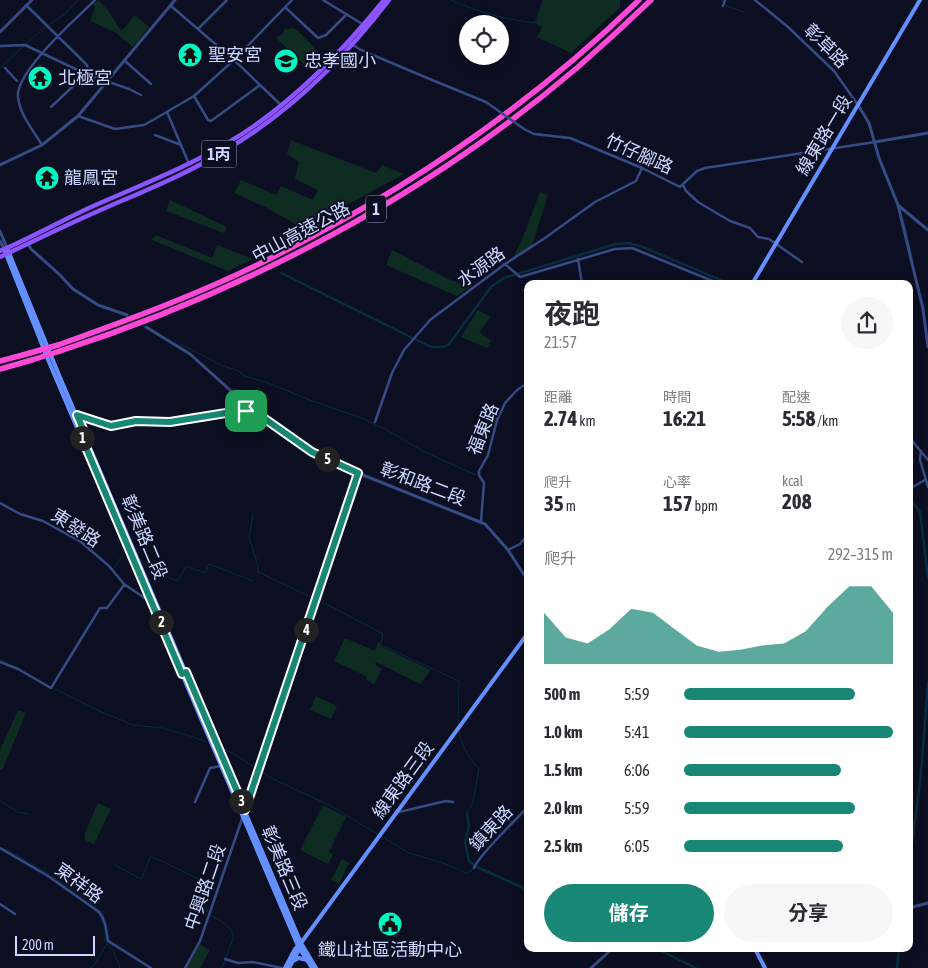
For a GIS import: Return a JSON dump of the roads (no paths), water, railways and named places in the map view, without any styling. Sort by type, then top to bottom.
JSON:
[{"type":"highway","name":"中山高速公路","points":[[0,361],[58,345],[175,301],[274,257],[342,220],[415,177],[511,110],[603,35],[639,0]]},
{"type":"highway","name":"中山高速公路","points":[[0,368],[32,360],[122,330],[228,287],[279,262],[382,206],[497,130],[577,68],[651,0]]},
{"type":"main road","name":"1丙","points":[[366,26],[384,0]]},
{"type":"main road","name":"1丙","points":[[4,252],[28,244],[226,151],[283,107],[350,44],[389,0]]},
{"type":"main road","name":"線東路一段","points":[[754,280],[920,0]]},
{"type":"main road","name":"1丙","points":[[4,252],[71,216],[149,182],[188,162],[238,136],[283,107]]},
{"type":"main road","name":"彰美路二段","points":[[4,252],[42,337],[216,749]]},
{"type":"main road","name":"線東路三段","points":[[300,946],[524,637]]},
{"type":"main road","name":"彰美路三段","points":[[216,749],[244,813]]},
{"type":"main road","name":"彰美路三段","points":[[216,749],[300,946],[312,968]]},
{"type":"main road","name":"彰美路三段","points":[[300,946],[316,968]]},
{"type":"main road","points":[[289,968],[300,946]]},
{"type":"main road","points":[[283,968],[300,946]]},
{"type":"main road","points":[[757,952],[765,968]]},
{"type":"main road","points":[[293,961],[299,958],[307,960]]},
{"type":"street","points":[[0,32],[32,0]]},
{"type":"street","points":[[42,144],[22,114],[18,91],[29,69],[43,52],[95,0]]},
{"type":"street","points":[[0,165],[42,144],[78,116],[175,0]]},
{"type":"street","points":[[198,30],[227,0]]},
{"type":"street","points":[[78,116],[115,129],[144,125],[194,96],[234,60],[292,0]]},
{"type":"street","points":[[323,0],[366,26]]},
{"type":"street","name":"彰草路","points":[[756,0],[788,27],[834,71],[869,122],[898,205],[923,309],[928,347]]},
{"type":"street","points":[[26,5],[87,65],[88,70],[86,74],[51,107]]},
{"type":"street","points":[[171,6],[234,60],[283,107]]},
{"type":"street","points":[[286,8],[318,38],[326,35],[347,14]]},
{"type":"street","name":"竹仔腳路","points":[[350,44],[486,102],[534,134],[570,138],[681,186],[698,202],[730,221],[750,228],[758,237],[769,239],[802,262]]},
{"type":"street","points":[[0,46],[25,45],[86,74],[141,95]]},
{"type":"street","points":[[125,61],[151,84]]},
{"type":"street","points":[[5,68],[17,82]]},
{"type":"street","points":[[194,96],[208,120],[212,121],[260,85]]},
{"type":"street","points":[[167,112],[191,169]]},
{"type":"street","points":[[681,186],[688,177],[705,168],[928,133]]},
{"type":"street","points":[[155,135],[181,145]]},
{"type":"street","name":"水源路","points":[[375,422],[392,373],[404,350],[412,338],[430,320],[505,264],[595,202],[636,180],[642,168]]},
{"type":"street","points":[[898,205],[928,230]]},
{"type":"street","points":[[0,231],[4,252]]},
{"type":"street","points":[[0,241],[4,252]]},
{"type":"street","points":[[28,244],[73,289],[98,305],[127,315]]},
{"type":"street","points":[[505,264],[520,277],[615,249],[632,248],[710,280]]},
{"type":"street","points":[[578,259],[581,280]]},
{"type":"street","name":"彰和路二段","points":[[146,327],[190,354],[251,409],[312,452],[358,473],[481,521],[491,529],[508,550],[524,575]]},
{"type":"street","name":"福東路","points":[[481,521],[484,483],[479,475],[479,471],[488,455],[497,420],[506,403],[524,385]]},
{"type":"street","points":[[75,415],[111,426],[136,421],[170,422],[251,409]]},
{"type":"street","points":[[913,442],[928,460]]},
{"type":"street","points":[[921,451],[920,460],[928,487]]},
{"type":"street","name":"中興路二段","points":[[185,968],[200,941],[358,473]]},
{"type":"street","points":[[913,487],[925,480]]},
{"type":"street","name":"東發路","points":[[0,503],[20,514],[42,521],[81,542],[109,566],[124,584],[146,599],[153,599]]},
{"type":"street","points":[[508,550],[520,544],[524,539]]},
{"type":"street","points":[[0,662],[52,686],[100,608],[107,608],[124,584]]},
{"type":"street","points":[[195,802],[210,768],[222,766]]},
{"type":"street","points":[[397,812],[446,801],[454,802]]},
{"type":"street","name":"鎮東路","points":[[474,868],[476,862],[524,811]]},
{"type":"street","name":"東祥路","points":[[0,848],[48,876],[99,912],[107,931],[108,941],[151,968]]},
{"type":"street","points":[[913,907],[928,903]]},
{"type":"street","points":[[0,904],[15,914]]},
{"type":"street","points":[[591,968],[609,952]]},
{"type":"street","points":[[225,959],[238,963],[253,962],[283,968]]},
{"type":"waterway","points":[[0,68],[44,28],[65,14],[78,0]]},
{"type":"waterway","points":[[451,0],[492,15],[535,23],[543,0]]},
{"type":"waterway","points":[[721,0],[727,6],[744,12]]},
{"type":"waterway","points":[[903,219],[912,256]]},
{"type":"waterway","points":[[281,273],[431,347],[444,347],[449,344],[491,287],[504,278],[616,244],[628,243],[643,247],[721,280]]},
{"type":"waterway","points":[[921,294],[925,310]]},
{"type":"waterway","points":[[180,344],[223,366],[237,370],[245,376],[364,419],[427,453],[476,475]]},
{"type":"waterway","points":[[913,503],[920,512],[928,578]]},
{"type":"waterway","points":[[253,514],[249,538],[257,562],[258,572],[334,608],[383,634],[381,645],[459,681],[458,726]]},
{"type":"waterway","points":[[114,568],[124,553],[130,555]]},
{"type":"waterway","points":[[140,560],[157,572],[178,581],[186,566],[205,573],[209,564],[253,581]]},
{"type":"waterway","points":[[0,659],[10,665]]},
{"type":"waterway","points":[[913,837],[921,773],[928,682]]},
{"type":"waterway","points":[[53,688],[133,725],[162,728],[206,742]]},
{"type":"waterway","points":[[459,730],[461,741],[466,751],[479,768],[473,802],[467,814]]},
{"type":"waterway","points":[[223,749],[273,779],[331,806],[377,834]]},
{"type":"waterway","points":[[0,801],[18,812],[28,814]]},
{"type":"waterway","points":[[467,814],[469,826],[465,842],[469,861],[477,867],[524,888]]},
{"type":"waterway","points":[[381,836],[409,853],[446,864],[468,874],[474,868]]},
{"type":"waterway","points":[[3,848],[66,886],[102,912],[104,917]]},
{"type":"waterway","points":[[113,864],[141,879],[151,856],[205,882],[204,903],[208,912]]},
{"type":"waterway","points":[[93,909],[99,914],[105,929],[105,941],[114,952],[120,968]]},
{"type":"waterway","points":[[211,915],[226,925],[233,935],[222,968]]},
{"type":"waterway","points":[[106,926],[109,940],[139,959]]},
{"type":"waterway","points":[[90,968],[94,965],[107,944]]},
{"type":"waterway","points":[[663,952],[696,968]]},
{"type":"waterway","points":[[897,968],[899,952]]},
{"type":"place","name":"聖安宮","points":[[190,55]]},
{"type":"place","name":"忠孝國小","points":[[286,61]]},
{"type":"place","name":"北極宮","points":[[40,78]]},
{"type":"place","name":"龍鳳宮","points":[[47,178]]},
{"type":"place","name":"鐵山社區活動中心","points":[[390,924]]}]
